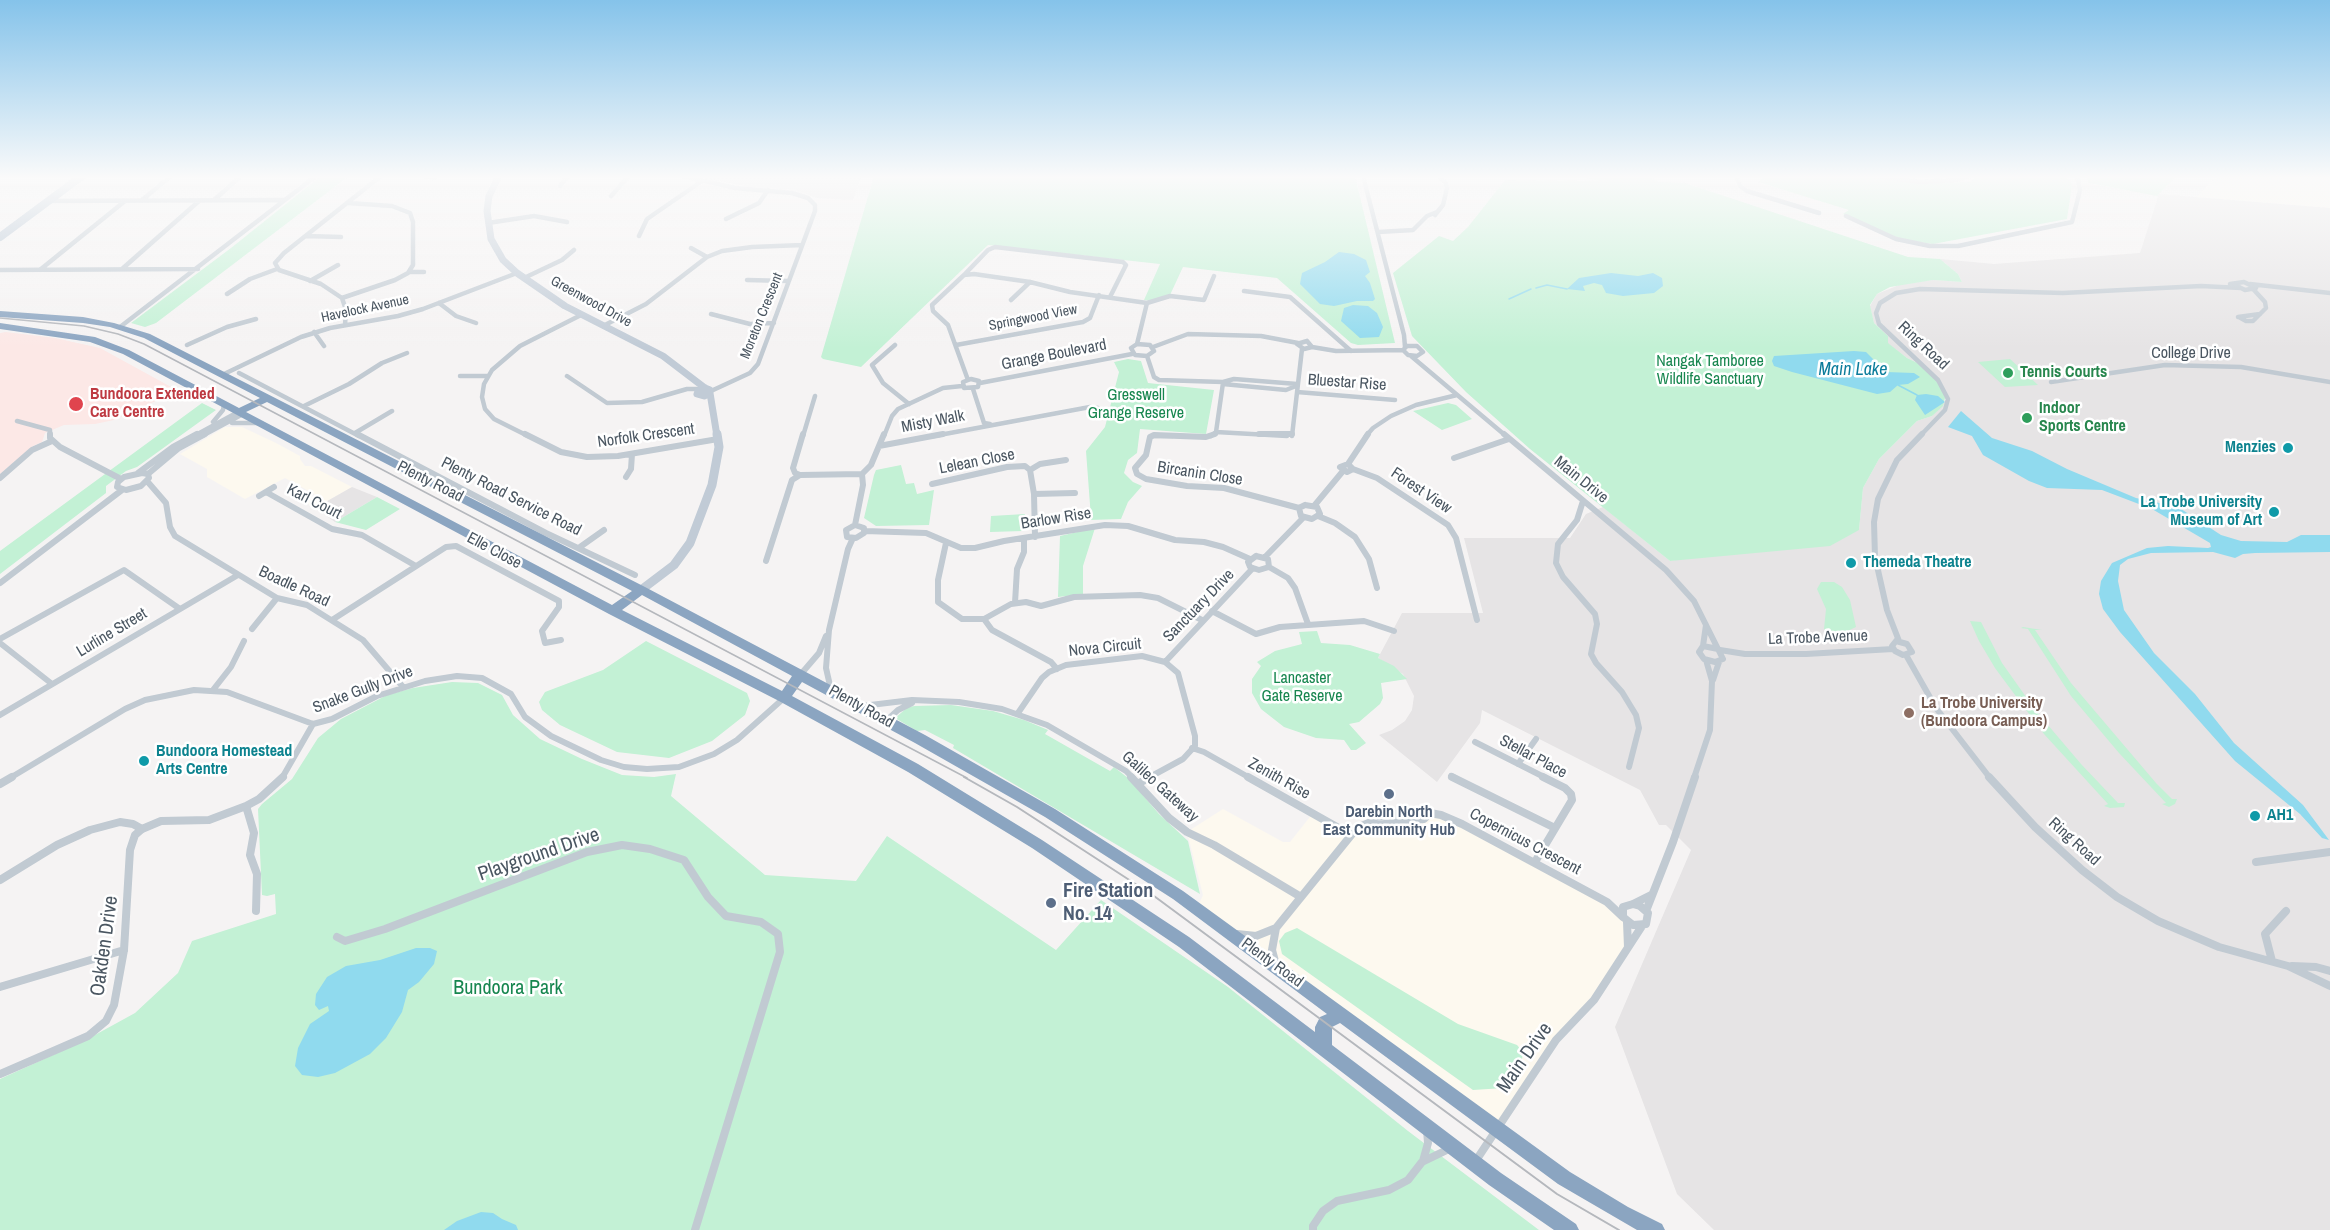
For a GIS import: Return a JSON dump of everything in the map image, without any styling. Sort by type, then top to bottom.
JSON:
[{"type":"highway","name":"Plenty Road","points":[[0,314],[83,320],[120,327],[147,336],[222,375],[236,377],[267,398],[393,458],[611,569],[641,590],[831,690],[1043,809],[1178,895],[1564,1178],[1622,1214],[1656,1230]]},
{"type":"highway","points":[[62,333],[83,320]]},
{"type":"highway","name":"Plenty Road","points":[[0,326],[62,333],[114,346],[914,768],[1023,836],[1184,942],[1324,1046],[1475,1163],[1544,1214],[1570,1230]]},
{"type":"highway","points":[[240,413],[267,398]]},
{"type":"highway","points":[[613,611],[641,590]]},
{"type":"highway","points":[[784,698],[801,674]]},
{"type":"highway","points":[[1324,1046],[1323,1027],[1326,1022],[1342,1015]]},
{"type":"street","points":[[40,269],[84,233]]},
{"type":"street","points":[[122,269],[162,233]]},
{"type":"street","points":[[120,327],[242,233]]},
{"type":"street","points":[[278,269],[275,263],[278,258],[308,233]]},
{"type":"street","points":[[410,272],[413,265],[413,233]]},
{"type":"street","name":"Greenwood Drive","points":[[490,233],[498,254],[517,273],[581,315],[663,356],[703,389],[711,405],[718,438],[715,475],[690,543],[674,565],[641,590]]},
{"type":"street","name":"Moreton Crescent","points":[[567,376],[607,403],[634,403],[728,383],[750,373],[758,364],[806,233]]},
{"type":"street","points":[[1378,233],[1404,335],[1404,349]]},
{"type":"street","points":[[1880,233],[1904,241],[1938,246],[1980,242],[2020,233]]},
{"type":"street","points":[[305,236],[341,237]]},
{"type":"street","points":[[603,326],[646,304],[707,257],[722,251],[752,246],[802,245]]},
{"type":"street","points":[[968,380],[948,325],[933,311],[932,305],[988,250],[995,247],[1123,262],[1126,265],[1110,297]]},
{"type":"street","points":[[691,248],[707,257]]},
{"type":"street","points":[[524,278],[549,268],[574,250]]},
{"type":"street","points":[[310,281],[338,265]]},
{"type":"street","points":[[0,270],[198,269]]},
{"type":"street","points":[[227,294],[250,279],[278,269],[321,284],[342,298],[346,310],[345,325]]},
{"type":"street","points":[[342,298],[390,282],[410,272],[424,272]]},
{"type":"street","name":"Havelock Avenue","points":[[222,375],[294,339],[314,332],[398,316],[517,273]]},
{"type":"street","points":[[964,275],[974,274],[1030,282],[1070,292],[1148,303],[1170,297],[1204,300],[1214,276]]},
{"type":"street","points":[[747,280],[789,281]]},
{"type":"street","points":[[1011,300],[1030,282]]},
{"type":"street","points":[[2241,287],[2250,284],[2330,293]]},
{"type":"street","points":[[2250,284],[2266,306],[2260,314]]},
{"type":"street","points":[[2241,287],[2255,290],[2274,287]]},
{"type":"street","points":[[2241,287],[2263,300]]},
{"type":"street","name":"Ring Road","points":[[2241,287],[2074,293],[1920,289],[1896,293],[1880,303],[1876,313],[1879,324],[1938,380],[1948,399],[1945,410],[1897,460],[1878,500],[1874,522],[1875,557],[1887,610],[1899,641],[1911,648],[1912,652],[1906,655],[1936,708],[1981,768],[2035,827],[2082,870],[2117,897],[2158,921],[2220,947],[2289,966],[2330,986]]},
{"type":"street","points":[[1244,291],[1290,297],[1351,351]]},
{"type":"street","name":"Springwood View","points":[[956,345],[1083,322],[1090,318],[1098,296]]},
{"type":"street","points":[[439,303],[456,316],[476,323]]},
{"type":"street","points":[[1137,344],[1148,303]]},
{"type":"street","points":[[711,314],[750,324],[774,323]]},
{"type":"street","points":[[460,376],[488,376],[513,351],[581,315]]},
{"type":"street","points":[[187,345],[227,327],[256,318]]},
{"type":"street","points":[[314,332],[324,346]]},
{"type":"street","points":[[1132,354],[1131,348],[1137,344],[1147,344],[1153,347],[1188,334],[1261,336],[1298,343],[1307,341],[1312,347]]},
{"type":"street","points":[[1302,349],[1312,347],[1351,351],[1404,349],[1414,346],[1404,335]]},
{"type":"street","points":[[1298,343],[1298,347],[1302,349]]},
{"type":"street","points":[[895,345],[872,365],[883,383],[909,404]]},
{"type":"street","name":"Main Drive","points":[[1414,346],[1421,349],[1427,367]]},
{"type":"street","points":[[1147,356],[1154,351],[1153,347]]},
{"type":"street","points":[[1223,383],[1216,432],[1292,436],[1302,349]]},
{"type":"street","name":"Main Drive","points":[[1404,349],[1456,395],[1653,558],[1677,581],[1694,601],[1719,649],[1721,660]]},
{"type":"street","points":[[304,406],[357,379],[382,363],[407,353]]},
{"type":"street","name":"Grange Boulevard","points":[[980,383],[1132,354],[1147,356]]},
{"type":"street","points":[[1411,356],[1421,354]]},
{"type":"street","name":"Bluestar Rise","points":[[1147,356],[1154,377],[1159,380],[1187,382],[1208,380],[1395,400]]},
{"type":"street","name":"College Drive","points":[[2051,382],[2165,365],[2241,367],[2330,382]]},
{"type":"street","name":"Norfolk Crescent","points":[[488,376],[482,391],[483,403],[488,414],[499,423],[569,454],[595,457],[632,454],[718,438]]},
{"type":"street","points":[[236,377],[250,379]]},
{"type":"street","name":"Plenty Road Service Road","points":[[236,377],[250,379],[356,433],[393,458],[546,533],[580,547],[611,569],[635,575]]},
{"type":"street","points":[[766,561],[792,480],[800,476],[862,474],[871,465],[892,416],[909,404],[943,388],[962,386],[966,389],[973,389],[980,383],[977,380],[968,380],[962,386]]},
{"type":"street","points":[[973,389],[984,423],[992,425]]},
{"type":"street","points":[[1314,506],[1343,471],[1351,466],[1360,443],[1373,428],[1391,416],[1416,405],[1456,395]]},
{"type":"street","points":[[800,476],[793,468],[815,396]]},
{"type":"street","points":[[208,427],[223,410],[224,404]]},
{"type":"street","name":"Misty Walk","points":[[879,446],[1090,407],[1098,408],[1102,413]]},
{"type":"street","points":[[356,433],[392,411]]},
{"type":"street","points":[[122,490],[117,487],[121,480],[138,473],[173,447],[208,427],[240,413]]},
{"type":"street","points":[[136,488],[179,448],[240,413]]},
{"type":"street","points":[[17,421],[50,430],[52,441]]},
{"type":"street","points":[[217,428],[239,422],[259,423]]},
{"type":"street","name":"Bircanin Close","points":[[1216,432],[1206,437],[1154,435],[1150,437],[1146,455],[1134,468],[1137,474],[1146,479],[1187,486],[1224,488],[1299,508]]},
{"type":"street","points":[[1454,458],[1509,439]]},
{"type":"street","points":[[0,478],[32,450],[52,441]]},
{"type":"street","points":[[52,441],[121,480]]},
{"type":"street","points":[[626,477],[631,469],[632,454]]},
{"type":"street","points":[[1030,470],[1040,464],[1066,460]]},
{"type":"street","name":"Lelean Close","points":[[932,484],[1007,467],[1025,466],[1030,470],[1034,494],[1035,537]]},
{"type":"street","name":"Forest View","points":[[1351,466],[1404,494],[1448,525],[1456,538],[1478,620]]},
{"type":"street","points":[[138,473],[148,478]]},
{"type":"street","points":[[855,525],[863,485],[862,474]]},
{"type":"street","name":"Boadle Road","points":[[148,478],[166,503],[171,532],[277,598],[307,605],[363,640],[403,687]]},
{"type":"street","points":[[0,583],[122,490],[136,488],[155,490]]},
{"type":"street","points":[[259,496],[274,488]]},
{"type":"street","name":"Karl Court","points":[[266,492],[332,529],[362,535],[416,566]]},
{"type":"street","points":[[1034,494],[1075,492]]},
{"type":"street","points":[[1583,501],[1577,520],[1558,544],[1556,563],[1561,574],[1595,614],[1597,624],[1591,654],[1596,663],[1622,692],[1636,715],[1639,728],[1629,767]]},
{"type":"street","points":[[1318,516],[1320,512],[1314,506],[1305,505],[1299,508],[1299,513],[1304,517],[1312,519],[1318,516],[1335,523],[1355,537],[1370,559],[1377,588]]},
{"type":"street","points":[[1265,557],[1304,517]]},
{"type":"street","points":[[855,525],[862,526],[865,531],[862,536],[847,537],[845,532],[855,525]]},
{"type":"street","name":"Barlow Rise","points":[[865,531],[926,533],[961,548],[975,548],[1079,528],[1105,525],[1128,526],[1175,540],[1216,545],[1250,559]]},
{"type":"street","points":[[580,547],[604,530]]},
{"type":"street","points":[[831,690],[826,668],[829,630],[848,549],[853,538]]},
{"type":"street","points":[[1015,603],[1017,569],[1024,552],[1024,538]]},
{"type":"street","points":[[946,543],[938,580],[938,602],[962,619],[984,619],[1015,603],[1026,602],[1041,606],[1074,597],[1140,595],[1158,598],[1188,611],[1202,621]]},
{"type":"street","name":"Elle Close","points":[[332,620],[446,547],[456,546],[559,601],[559,608],[542,631],[545,643],[561,640]]},
{"type":"street","points":[[1256,556],[1265,557],[1270,561],[1269,567],[1263,570],[1252,569],[1248,564],[1250,559],[1256,556]]},
{"type":"street","points":[[1269,567],[1288,578],[1295,588],[1308,624]]},
{"type":"street","name":"Sanctuary Drive","points":[[1165,662],[1252,569]]},
{"type":"street","points":[[52,684],[0,641],[124,570],[180,609]]},
{"type":"street","name":"Lurline Street","points":[[0,716],[238,575]]},
{"type":"street","points":[[252,629],[277,598]]},
{"type":"street","points":[[1212,611],[1256,634],[1280,627],[1364,621],[1394,631]]},
{"type":"street","points":[[984,619],[992,630],[1051,662],[1057,669]]},
{"type":"street","points":[[1646,910],[1673,842],[1710,730],[1712,681],[1706,660],[1699,652],[1704,646],[1706,624]]},
{"type":"street","points":[[801,674],[819,653],[829,630]]},
{"type":"street","points":[[213,690],[231,667],[244,641]]},
{"type":"street","points":[[1899,641],[1892,644],[1893,649],[1906,655]]},
{"type":"street","name":"La Trobe Avenue","points":[[1704,646],[1745,654],[1806,654],[1893,649]]},
{"type":"street","name":"La Trobe Avenue","points":[[1721,660],[1745,654]]},
{"type":"street","name":"Nova Circuit","points":[[1018,713],[1042,678],[1057,669],[1142,656],[1165,662],[1178,673],[1195,736],[1192,748]]},
{"type":"street","points":[[1706,660],[1721,660],[1712,681]]},
{"type":"street","name":"Snake Gully Drive","points":[[0,784],[125,709],[174,693],[213,690],[227,692],[313,724],[332,719],[376,696],[425,681],[457,676],[482,678],[501,686],[511,694],[525,717],[551,736],[601,760],[624,767],[647,769],[679,766],[714,754],[737,740],[784,698]]},
{"type":"street","name":"Galileo Gateway","points":[[886,721],[903,706],[924,701]]},
{"type":"street","name":"Galileo Gateway","points":[[858,706],[924,701],[983,704],[1018,713],[1047,724],[1126,771],[1169,818],[1188,832],[1301,897]]},
{"type":"street","points":[[0,880],[57,845],[90,830],[120,822],[133,824],[142,829],[161,821],[209,820],[246,806],[259,799],[285,775],[313,724]]},
{"type":"street","points":[[1518,764],[1536,739]]},
{"type":"street","name":"Stellar Place","points":[[1475,742],[1564,788],[1571,794],[1572,800],[1535,862]]},
{"type":"street","points":[[1139,783],[1183,759],[1192,748]]},
{"type":"street","name":"Zenith Rise","points":[[1192,748],[1204,752],[1351,835]]},
{"type":"street","points":[[1451,776],[1555,828]]},
{"type":"street","points":[[246,806],[254,833],[250,855],[257,874],[256,911]]},
{"type":"street","name":"Copernicus Crescent","points":[[1276,928],[1357,828],[1371,822],[1377,825],[1389,824],[1424,819],[1428,815],[1452,819],[1535,862],[1607,902],[1625,920]]},
{"type":"street","name":"Oakden Drive","points":[[0,1074],[88,1036],[106,1021],[114,1005],[124,950],[131,841],[142,829]]},
{"type":"street","name":"Playground Drive","points":[[337,937],[345,941],[385,929],[587,852],[622,845],[650,849],[684,860],[708,897],[726,916],[761,922],[778,934],[780,952],[695,1230]]},
{"type":"street","points":[[2256,862],[2330,852]]},
{"type":"street","points":[[1628,947],[1622,910],[1629,904],[1651,895]]},
{"type":"street","name":"Copernicus Crescent","points":[[1607,902],[1629,904],[1646,910]]},
{"type":"street","name":"Main Drive","points":[[1475,1163],[1556,1040],[1585,1012],[1642,926],[1648,921],[1646,910]]},
{"type":"street","points":[[2272,961],[2265,934],[2286,911]]},
{"type":"street","points":[[1625,920],[1642,926]]},
{"type":"street","points":[[1232,933],[1256,936],[1276,928]]},
{"type":"street","points":[[1276,928],[1272,950],[1277,966]]},
{"type":"street","points":[[0,987],[124,950]]},
{"type":"street","name":"Ring Road","points":[[2289,966],[2316,967],[2330,971]]},
{"type":"street","points":[[1422,1162],[1428,1143],[1427,1126]]},
{"type":"street","points":[[1313,1230],[1313,1226],[1323,1211],[1337,1201],[1389,1190],[1407,1180],[1422,1162],[1439,1152],[1454,1147]]},
{"type":"shaded area","name":"La Trobe University (Bundoora Campus)","points":[[2146,233],[2330,233],[2330,1230],[1714,1230],[1677,1194],[1615,1027],[1691,850],[1666,825],[1659,825],[1640,790],[1482,710],[1480,723],[1437,782],[1379,735],[1405,721],[1412,710],[1414,696],[1403,674],[1378,658],[1402,613],[1483,613],[1464,538],[1570,538],[1586,514],[1603,507],[1670,561],[1859,530],[1863,488],[1879,459],[1917,421],[1932,416],[1946,400],[1928,368],[1907,358],[1887,343],[1888,336],[1874,323],[1870,306],[1877,294],[1904,283],[1933,280],[1962,282],[1958,274],[1940,259],[1994,264],[2140,253]]},
{"type":"shaded area","name":"Bundoora Extended Care Centre","points":[[0,333],[55,338],[100,348],[173,388],[171,394],[114,420],[95,424],[64,425],[45,433],[42,442],[33,446],[0,474]]},
{"type":"shaded area","points":[[225,427],[242,427],[276,443],[300,456],[305,466],[311,466],[352,487],[315,508],[305,502],[316,495],[285,478],[245,499],[207,477],[207,469],[180,454]]},
{"type":"shaded area","points":[[352,487],[377,497],[335,522],[315,508]]},
{"type":"shaded area","points":[[1223,809],[1283,842],[1290,842],[1313,813],[1351,834],[1357,828],[1435,814],[1607,902],[1623,917],[1628,947],[1612,973],[1563,1031],[1498,1131],[1197,908],[1203,895],[1187,832]]},
{"type":"green space","points":[[249,233],[274,233],[156,323],[145,327],[131,323]]},
{"type":"green space","points":[[857,233],[1369,233],[1395,343],[1358,345],[1351,343],[1277,278],[1183,267],[1170,295],[1152,301],[1144,300],[1160,264],[988,245],[861,367],[821,357]]},
{"type":"green space","name":"Nangak Tamboree Wildlife Sanctuary","points":[[1461,233],[1837,233],[1908,257],[1940,259],[1958,274],[1962,282],[1933,280],[1890,287],[1877,294],[1870,305],[1874,323],[1888,336],[1888,343],[1907,358],[1928,368],[1946,394],[1943,406],[1932,416],[1917,421],[1879,459],[1863,488],[1859,530],[1830,546],[1670,561],[1530,449],[1466,392],[1412,336],[1393,273],[1439,236],[1453,241]]},
{"type":"green space","points":[[1885,233],[1990,233],[1933,244],[1897,239]]},
{"type":"green space","name":"Gresswell Grange Reserve","points":[[1128,359],[1141,361],[1148,383],[1214,390],[1206,434],[1140,429],[1137,453],[1128,460],[1124,473],[1133,482],[1142,486],[1128,502],[1121,519],[1089,520],[1091,518],[1086,451],[1105,427],[1119,372],[1114,362]]},
{"type":"green space","name":"Tennis Courts","points":[[2010,359],[2038,385],[2005,387],[1978,362]]},
{"type":"green space","points":[[202,403],[216,410],[137,467],[126,471],[106,486],[106,493],[0,574],[0,551]]},
{"type":"green space","points":[[1448,403],[1456,405],[1472,419],[1442,430],[1413,411]]},
{"type":"green space","points":[[901,465],[906,484],[914,483],[917,494],[934,490],[929,525],[876,526],[864,518],[876,470]]},
{"type":"green space","points":[[377,497],[400,509],[366,530],[335,522]]},
{"type":"green space","points":[[1025,514],[1027,529],[990,532],[991,516]]},
{"type":"green space","points":[[1095,528],[1083,566],[1083,594],[1058,597],[1060,536]]},
{"type":"green space","points":[[1821,582],[1834,582],[1842,587],[1850,600],[1856,627],[1835,637],[1824,629],[1826,609],[1817,589]]},
{"type":"green space","points":[[1970,621],[1981,622],[2002,663],[2036,711],[2118,803],[2125,803],[2124,807],[2104,806],[2108,804],[2044,734],[1995,668]]},
{"type":"green space","points":[[2021,628],[2042,630],[2035,630],[2071,683],[2156,783],[2172,799],[2177,799],[2175,804],[2169,807],[2162,804],[2166,803],[2119,753],[2071,696],[2028,629]]},
{"type":"green space","name":"Lancaster Gate Reserve","points":[[1317,631],[1321,643],[1350,645],[1380,654],[1378,658],[1394,666],[1407,679],[1381,683],[1383,698],[1380,704],[1359,722],[1349,724],[1366,743],[1356,750],[1351,750],[1344,740],[1316,738],[1284,727],[1261,709],[1252,693],[1252,679],[1261,666],[1257,662],[1275,651],[1302,644],[1299,632]]},
{"type":"green space","points":[[646,641],[747,693],[750,701],[745,715],[712,741],[669,758],[617,752],[560,725],[542,710],[539,702],[545,692],[603,670]]},
{"type":"green space","name":"Bundoora Park","points":[[452,682],[478,683],[502,695],[513,715],[540,739],[582,759],[622,775],[654,777],[676,774],[671,796],[765,875],[856,881],[887,836],[1056,950],[1101,900],[1228,987],[1408,1131],[1539,1230],[0,1230],[0,1079],[84,1041],[135,1013],[178,973],[192,941],[276,914],[275,894],[262,895],[258,809],[292,779],[318,738],[341,719],[387,695]]},
{"type":"green space","points":[[951,705],[993,711],[1024,720],[1048,730],[1045,734],[1110,771],[1114,767],[1128,778],[1159,814],[1188,841],[1200,894],[953,748],[954,745],[925,730],[917,731],[895,718],[908,707]]},
{"type":"green space","points":[[1297,928],[1458,1024],[1517,1045],[1523,1052],[1522,1059],[1504,1088],[1473,1090],[1282,954],[1279,941],[1285,933]]},
{"type":"water","points":[[1339,252],[1354,254],[1366,260],[1370,272],[1365,276],[1370,283],[1375,299],[1373,301],[1357,301],[1334,306],[1320,304],[1300,284],[1302,273]]},
{"type":"water","points":[[1611,273],[1638,276],[1653,273],[1662,278],[1663,286],[1654,293],[1623,296],[1606,293],[1602,285],[1594,283],[1583,286],[1585,291],[1567,289],[1579,278]]},
{"type":"water","points":[[1353,305],[1368,306],[1377,313],[1383,327],[1379,337],[1360,338],[1341,321],[1344,308]]},
{"type":"water","name":"Main Lake","points":[[1866,352],[1886,372],[1914,373],[1920,377],[1908,384],[1898,385],[1890,392],[1877,394],[1792,372],[1774,366],[1772,361],[1774,356]]},
{"type":"water","points":[[1917,395],[1938,396],[1945,402],[1925,415],[1915,400]]},
{"type":"water","points":[[1961,411],[1992,438],[2032,451],[2067,469],[2136,498],[2178,507],[2221,535],[2241,541],[2287,542],[2301,535],[2330,535],[2330,552],[2255,553],[2243,554],[2235,558],[2213,552],[2151,553],[2128,559],[2120,565],[2118,581],[2124,610],[2154,653],[2195,694],[2234,743],[2303,805],[2329,840],[2322,838],[2300,814],[2235,761],[2120,632],[2103,609],[2099,594],[2101,581],[2112,563],[2147,548],[2168,546],[2208,548],[2211,547],[2210,543],[2152,509],[2102,490],[2047,488],[2029,481],[1983,455],[1972,436],[1948,427]]},
{"type":"water","points":[[416,948],[430,948],[437,951],[434,964],[419,982],[408,990],[402,1012],[386,1038],[370,1054],[335,1073],[318,1077],[302,1075],[295,1066],[298,1048],[310,1024],[329,1011],[328,1006],[319,1010],[315,1005],[316,994],[327,977],[346,966],[380,960]]},
{"type":"water","points":[[481,1212],[493,1213],[516,1225],[518,1230],[444,1230],[457,1221]]},
{"type":"waterway","points":[[1536,288],[1547,285],[1567,289]]},
{"type":"waterway","points":[[1509,299],[1531,289]]},
{"type":"waterway","points":[[1898,385],[1917,395]]},
{"type":"tram line","points":[[0,318],[84,326],[118,334],[144,344],[967,778]]},
{"type":"tram line","points":[[964,777],[1017,807],[1154,896],[1557,1194],[1619,1230]]},
{"type":"place","name":"Tennis Courts","points":[[2008,373]]},
{"type":"place","name":"Bundoora Extended Care Centre","points":[[76,404]]},
{"type":"place","name":"Indoor Sports Centre","points":[[2027,418]]},
{"type":"place","name":"Menzies","points":[[2288,448]]},
{"type":"place","name":"La Trobe University Museum of Art","points":[[2274,512]]},
{"type":"place","name":"Themeda Theatre","points":[[1851,563]]},
{"type":"place","name":"La Trobe University (Bundoora Campus)","points":[[1909,713]]},
{"type":"place","name":"Bundoora Homestead Arts Centre","points":[[144,761]]},
{"type":"place","name":"Darebin North East Community Hub","points":[[1389,794]]},
{"type":"place","name":"AH1","points":[[2255,816]]},
{"type":"place","name":"Fire Station No. 14","points":[[1051,903]]}]
